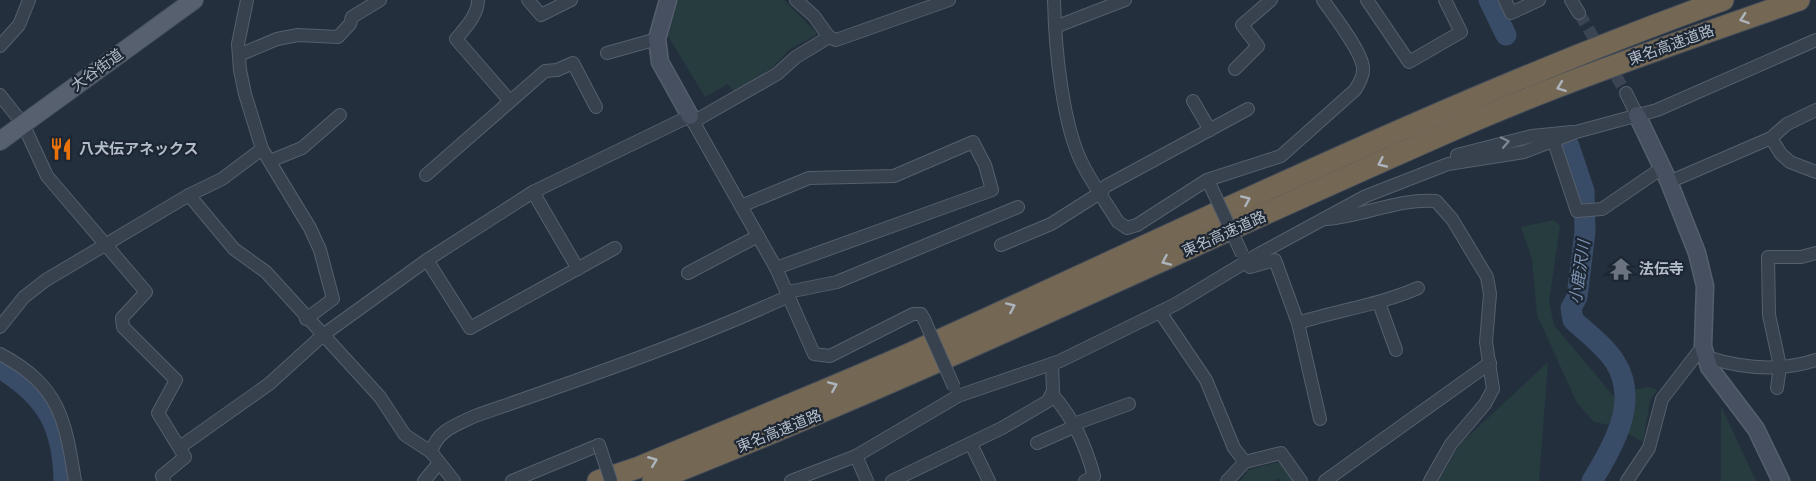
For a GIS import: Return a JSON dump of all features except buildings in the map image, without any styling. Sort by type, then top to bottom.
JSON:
[{"type":"highway","name":"東名高速道路","points":[[598,481],[647,464],[908,354],[1346,154],[1580,53],[1723,0]]},
{"type":"highway","name":"東名高速道路","points":[[653,481],[912,375],[1473,122],[1620,64],[1799,0]]},
{"type":"main road","name":"大谷街道","points":[[0,141],[194,0]]},
{"type":"street","points":[[0,46],[19,25],[29,0]]},
{"type":"street","points":[[247,0],[238,55],[245,94],[262,149],[310,228],[320,250],[333,299],[306,319]]},
{"type":"street","points":[[238,55],[277,39],[298,35],[338,37],[350,24],[352,17],[380,0]]},
{"type":"street","points":[[478,0],[478,8],[456,39],[509,100]]},
{"type":"street","points":[[528,0],[542,15],[571,0]]},
{"type":"street","points":[[668,0],[657,39],[660,62],[776,268],[814,354],[830,356],[913,314],[921,314],[956,392]]},
{"type":"street","points":[[796,0],[814,16],[829,37],[836,40],[949,0]]},
{"type":"street","points":[[1054,0],[1055,27],[1069,127],[1083,166],[1119,222],[1126,228],[1137,225],[1209,183],[1281,156],[1355,90],[1364,68],[1324,0]]},
{"type":"street","points":[[1055,27],[1125,0]]},
{"type":"street","points":[[1235,69],[1258,46],[1242,25],[1271,0]]},
{"type":"street","points":[[1367,0],[1409,62],[1461,32],[1445,0]]},
{"type":"street","points":[[1505,0],[1511,13],[1539,0]]},
{"type":"street","points":[[1571,0],[1579,14]]},
{"type":"street","points":[[180,447],[269,384],[323,335],[427,260],[533,192],[692,119],[777,74],[796,57],[829,37]]},
{"type":"street","points":[[607,53],[657,39]]},
{"type":"street","points":[[1392,185],[1448,164],[1524,152],[1576,132],[1657,110],[1816,40]]},
{"type":"street","points":[[426,176],[544,71],[557,70],[573,63],[596,107]]},
{"type":"street","points":[[1626,93],[1665,175],[1702,271],[1705,286],[1705,352],[1714,375],[1755,429],[1781,481]]},
{"type":"street","points":[[0,95],[23,124],[47,176],[146,292],[122,318],[123,327],[176,380],[158,413],[185,457],[162,476],[164,481]]},
{"type":"street","points":[[1193,100],[1210,130]]},
{"type":"street","points":[[1001,245],[1051,225],[1100,193],[1106,186],[1248,109]]},
{"type":"street","points":[[1554,142],[1576,211],[1602,209],[1665,175],[1771,138],[1787,124],[1816,110]]},
{"type":"street","points":[[270,161],[302,148],[340,115]]},
{"type":"street","points":[[790,481],[856,456],[956,392],[1052,364],[1160,312],[1215,283],[1244,258],[1431,166],[1492,144],[1553,133],[1576,132]]},
{"type":"street","points":[[1771,138],[1781,154],[1790,162],[1816,172]]},
{"type":"street","points":[[741,206],[808,178],[894,176],[973,142],[985,165],[992,190],[776,268]]},
{"type":"street","points":[[0,327],[24,297],[46,280],[189,195],[222,179],[262,149]]},
{"type":"street","points":[[1209,183],[1250,267],[1275,260],[1298,323],[1320,419]]},
{"type":"street","points":[[533,192],[578,269]]},
{"type":"street","points":[[189,195],[234,249],[260,266],[306,319],[380,397],[405,435],[431,452],[454,481]]},
{"type":"street","points":[[1320,220],[1377,211],[1414,200],[1436,201],[1444,207],[1487,277],[1490,294],[1486,342],[1493,389],[1485,404],[1451,444],[1430,481]]},
{"type":"street","points":[[431,452],[435,439],[442,432],[475,416],[679,343],[741,319],[788,294],[837,282],[1018,207]]},
{"type":"street","points":[[688,273],[758,236]]},
{"type":"street","points":[[427,260],[470,328],[615,248]]},
{"type":"street","points":[[1777,388],[1780,366],[1769,315],[1768,257],[1801,257],[1816,254]]},
{"type":"street","points":[[1298,323],[1332,312],[1379,303],[1418,288]]},
{"type":"street","points":[[1379,303],[1396,350]]},
{"type":"street","points":[[1160,312],[1206,380],[1234,448],[1245,462]]},
{"type":"street","points":[[1705,352],[1731,365],[1780,366],[1816,360]]},
{"type":"street","points":[[1627,481],[1649,448],[1665,394],[1705,352]]},
{"type":"street","points":[[0,354],[33,375],[61,411],[75,481]]},
{"type":"street","points":[[1324,481],[1490,363]]},
{"type":"street","points":[[892,481],[971,444],[1048,401],[1052,394],[1052,364]]},
{"type":"street","points":[[1052,394],[1075,425],[1087,451],[1094,476],[1084,481]]},
{"type":"street","points":[[1037,443],[1075,425],[1130,404]]},
{"type":"street","points":[[971,444],[989,481]]},
{"type":"street","points":[[512,481],[599,445],[611,481]]},
{"type":"street","points":[[1227,481],[1245,462],[1281,453],[1300,481]]},
{"type":"street","points":[[856,456],[867,481]]},
{"type":"street","points":[[424,481],[439,463]]},
{"type":"green space","points":[[677,0],[784,0],[818,34],[790,49],[772,68],[733,91],[728,84],[705,97],[668,36]]},
{"type":"green space","points":[[1554,220],[1560,226],[1549,302],[1554,325],[1616,399],[1610,425],[1594,422],[1577,403],[1537,315],[1532,259],[1521,227]]},
{"type":"green space","points":[[1548,362],[1539,481],[1438,481],[1461,443]]},
{"type":"green space","points":[[1649,387],[1657,390],[1650,401],[1643,442],[1621,430],[1631,390]]},
{"type":"green space","points":[[1721,406],[1756,481],[1721,481]]},
{"type":"green space","points":[[1277,462],[1284,465],[1294,481],[1281,481],[1278,478],[1274,481],[1240,481],[1249,470]]},
{"type":"waterway","name":"小鹿沢川","points":[[1489,0],[1506,35]]},
{"type":"waterway","name":"小鹿沢川","points":[[1569,146],[1584,191],[1585,232],[1577,297],[1571,308],[1573,320],[1611,356],[1622,377],[1625,392],[1621,423],[1608,454],[1592,481]]},
{"type":"waterway","points":[[0,368],[30,390],[49,415],[60,444],[64,481]]},
{"type":"tunnel","points":[[1579,13],[1626,93]]},
{"type":"place","name":"八犬伝アネックス","points":[[61,149]]},
{"type":"place","name":"法伝寺","points":[[1621,269]]}]
